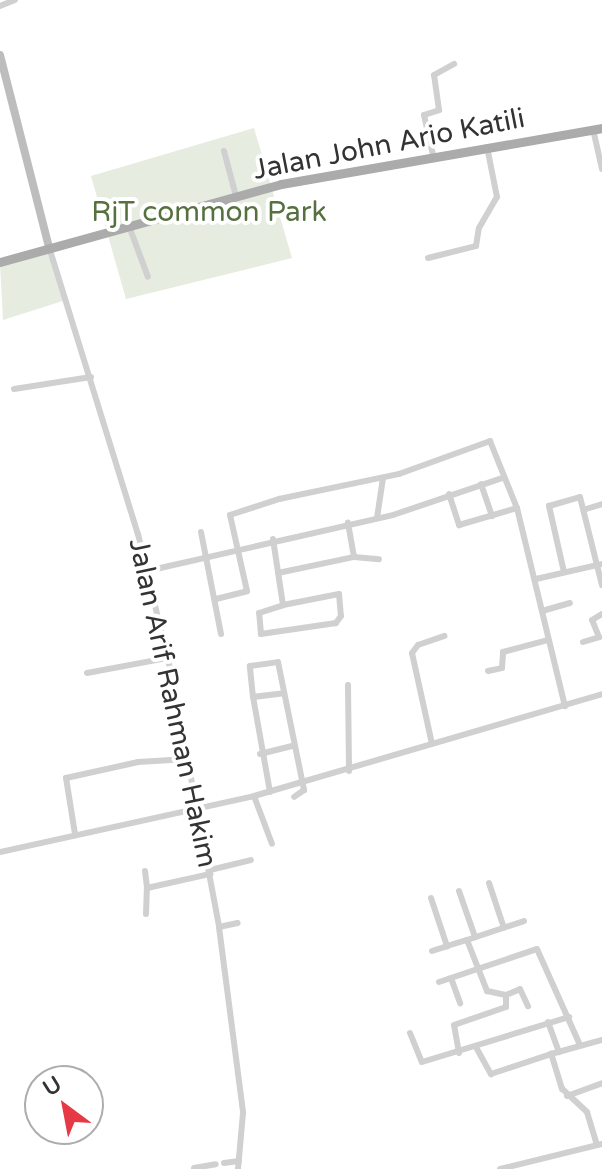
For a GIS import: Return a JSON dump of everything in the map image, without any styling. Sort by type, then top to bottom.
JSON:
[{"type":"main road","points":[[0,55],[3,93],[49,247]]},
{"type":"main road","name":"Jalan John Ario Katili","points":[[0,262],[236,196],[433,155],[597,128]]},
{"type":"street","points":[[0,6],[15,0]]},
{"type":"street","points":[[433,155],[424,115],[439,108],[434,75],[454,64]]},
{"type":"street","points":[[597,128],[602,169]]},
{"type":"street","points":[[428,258],[476,246],[479,228],[497,197],[487,146]]},
{"type":"street","points":[[224,151],[236,196]]},
{"type":"street","points":[[129,226],[148,277]]},
{"type":"street","name":"Jalan Arif Rahman Hakim","points":[[49,247],[91,377],[147,571],[188,759],[219,927],[243,1113],[239,1165]]},
{"type":"street","points":[[47,376],[52,383]]},
{"type":"street","points":[[14,389],[91,377]]},
{"type":"street","points":[[216,599],[247,593],[236,548],[232,514],[383,478],[490,441],[502,478],[517,508],[565,706]]},
{"type":"street","points":[[377,518],[383,478]]},
{"type":"street","points":[[147,571],[273,539],[377,518],[502,478]]},
{"type":"street","points":[[481,484],[492,516]]},
{"type":"street","points":[[449,494],[459,525],[517,508]]},
{"type":"street","points":[[564,572],[549,506],[577,497],[586,509],[602,585]]},
{"type":"street","points":[[586,509],[602,504]]},
{"type":"street","points":[[348,523],[354,557]]},
{"type":"street","points":[[201,532],[221,634]]},
{"type":"street","points":[[593,537],[602,534]]},
{"type":"street","points":[[273,539],[283,605]]},
{"type":"street","points":[[278,573],[354,557],[379,559]]},
{"type":"street","points":[[536,579],[600,564]]},
{"type":"street","points":[[339,594],[341,616],[336,623],[261,634],[259,613],[283,605],[339,594]]},
{"type":"street","points":[[542,611],[570,603]]},
{"type":"street","points":[[583,642],[600,636],[592,620],[602,614]]},
{"type":"street","points":[[432,744],[412,653],[418,645],[444,636]]},
{"type":"street","points":[[502,668],[501,653],[548,640]]},
{"type":"street","points":[[87,673],[167,658]]},
{"type":"street","points":[[270,792],[260,754],[253,697],[254,663],[278,662],[304,793],[294,797]]},
{"type":"street","points":[[488,671],[513,665]]},
{"type":"street","points":[[348,685],[349,771]]},
{"type":"street","points":[[253,697],[284,693]]},
{"type":"street","points":[[0,852],[270,792],[602,694]]},
{"type":"street","points":[[260,754],[293,746]]},
{"type":"street","points":[[75,834],[66,778],[138,762],[188,759]]},
{"type":"street","points":[[254,796],[272,844]]},
{"type":"street","points":[[147,888],[251,860]]},
{"type":"street","points":[[145,871],[146,914]]},
{"type":"street","points":[[489,883],[504,928]]},
{"type":"street","points":[[459,891],[478,969],[489,993],[506,995],[520,989],[528,1006]]},
{"type":"street","points":[[431,898],[447,946]]},
{"type":"street","points":[[432,951],[524,921]]},
{"type":"street","points":[[219,927],[238,923]]},
{"type":"street","points":[[439,982],[539,949],[580,1045]]},
{"type":"street","points":[[451,978],[460,1003]]},
{"type":"street","points":[[459,1053],[454,1025],[508,1006],[506,995]]},
{"type":"street","points":[[410,1033],[420,1062],[477,1049],[569,1017]]},
{"type":"street","points":[[500,1169],[599,1144],[587,1112],[567,1096],[548,1022]]},
{"type":"street","points":[[477,1049],[491,1074],[602,1040]]},
{"type":"street","points":[[567,1096],[602,1083]]},
{"type":"street","points":[[194,1168],[220,1163],[239,1165]]},
{"type":"green space","name":"RjT common Park","points":[[254,128],[292,258],[126,299],[91,176]]},
{"type":"green space","points":[[49,249],[66,300],[3,320],[0,263]]}]
